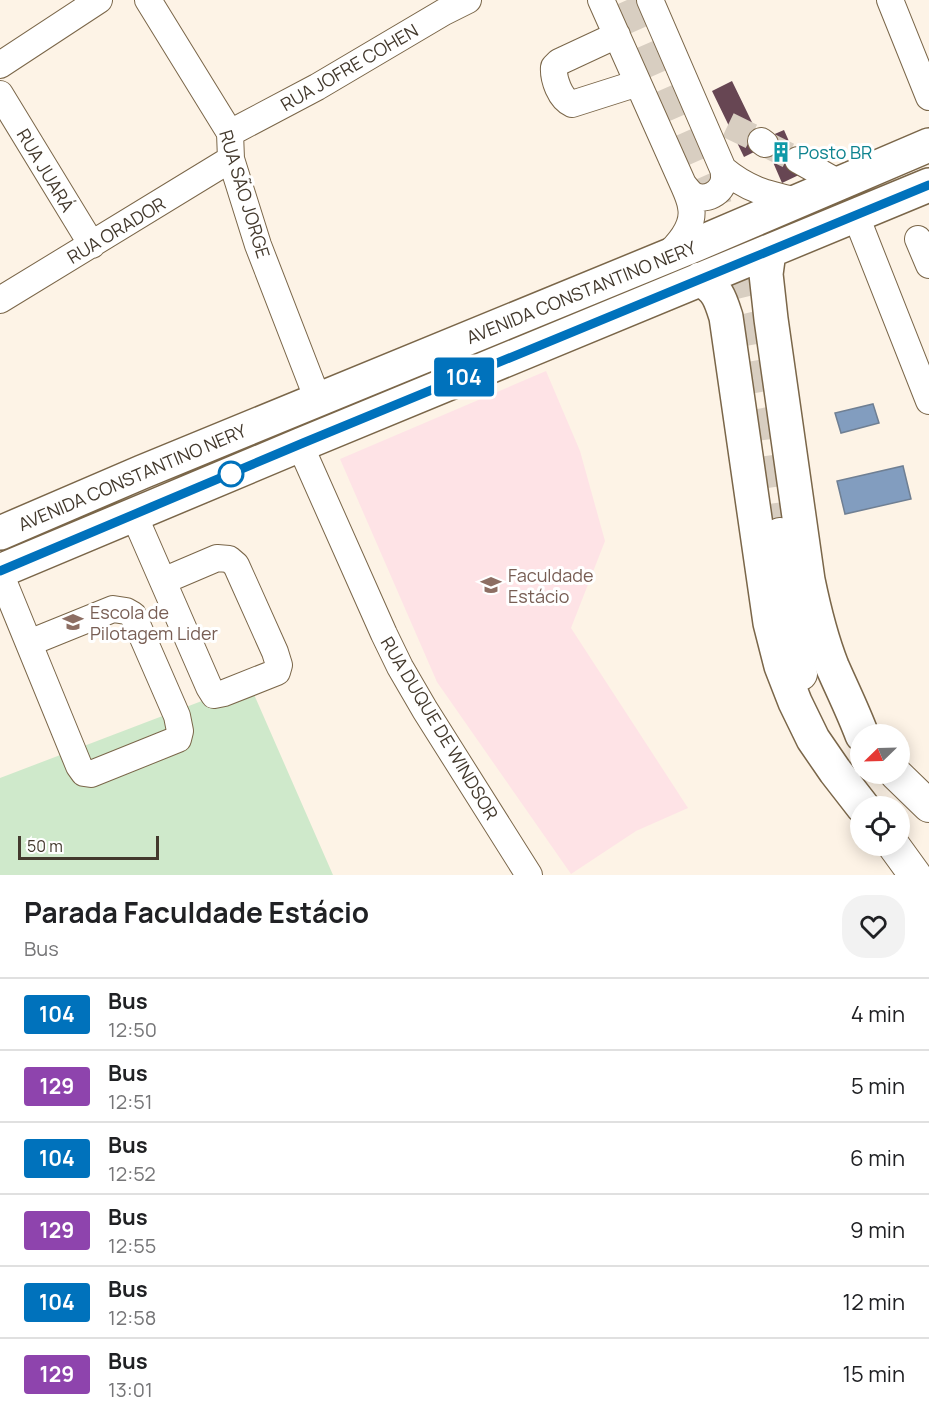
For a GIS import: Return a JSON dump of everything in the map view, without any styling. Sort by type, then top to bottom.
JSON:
[{"type":"highway","name":"AVENIDA CONSTANTINO NERY","points":[[0,533],[142,472],[664,258],[929,145]]},
{"type":"highway","name":"AVENIDA CONSTANTINO NERY","points":[[0,572],[134,514],[929,185]]},
{"type":"highway","points":[[769,252],[766,274],[771,319],[808,580],[822,640],[858,724]]},
{"type":"highway","points":[[700,279],[712,287],[726,317],[770,624],[781,666],[813,739],[854,796]]},
{"type":"main road","points":[[850,776],[830,742],[796,662],[782,586],[780,534],[817,660],[833,694],[854,724]]},
{"type":"main road","points":[[906,784],[929,806]]},
{"type":"main road","points":[[901,856],[915,875]]},
{"type":"street","points":[[0,65],[99,0]]},
{"type":"street","name":"RUA SÃO JORGE","points":[[148,0],[230,134],[231,159],[258,245],[318,400]]},
{"type":"street","name":"RUA JOFRE COHEN","points":[[230,134],[468,0]]},
{"type":"street","points":[[601,0],[692,208],[689,226],[675,248],[664,258]]},
{"type":"street","points":[[650,0],[723,169],[722,187],[708,197],[699,197],[690,193],[683,184]]},
{"type":"street","points":[[890,0],[929,97]]},
{"type":"street","points":[[617,35],[559,62],[554,67],[561,94],[572,104],[638,83]]},
{"type":"street","name":"RUA JUARÁ","points":[[0,94],[92,245]]},
{"type":"street","points":[[699,110],[728,125]]},
{"type":"street","name":"RUA ORADOR","points":[[0,300],[231,159]]},
{"type":"street","points":[[798,160],[839,183]]},
{"type":"street","points":[[723,169],[744,185],[765,194],[798,201]]},
{"type":"street","points":[[856,216],[929,401]]},
{"type":"street","points":[[918,239],[929,265]]},
{"type":"street","name":"RUA DUQUE DE WINDSOR","points":[[300,445],[400,667],[529,875]]},
{"type":"street","points":[[134,514],[163,581],[209,687],[214,695],[278,672],[279,665],[275,652],[236,565],[229,558],[217,558],[163,581]]},
{"type":"street","points":[[0,572],[75,756],[84,773],[91,774],[178,739],[180,731],[177,716],[133,615],[126,610],[113,609],[29,643]]},
{"type":"shaded area","name":"Faculdade Estácio","points":[[546,371],[580,451],[605,541],[571,628],[688,808],[636,831],[571,874],[437,682],[340,459]]},
{"type":"green space","points":[[249,683],[333,875],[0,875],[0,778]]},
{"type":"water","points":[[873,404],[879,423],[841,433],[835,413]]},
{"type":"water","points":[[903,466],[911,499],[845,514],[837,481]]},
{"type":"building","name":"Posto BR","points":[[732,81],[764,147],[744,157],[712,91]]},
{"type":"building","name":"Posto BR","points":[[784,130],[803,173],[782,183],[763,139]]},
{"type":"tunnel","points":[[627,0],[713,195],[749,329],[765,419],[780,534]]},
{"type":"tunnel","points":[[728,125],[761,141]]},
{"type":"tunnel","points":[[765,144],[798,160]]},
{"type":"bus line","name":"104","points":[[0,571],[929,185]]},
{"type":"place","name":"Posto BR","points":[[781,152]]},
{"type":"place","name":"Faculdade Estácio","points":[[491,585]]},
{"type":"place","name":"Escola de Pilotagem Lider","points":[[73,622]]}]
